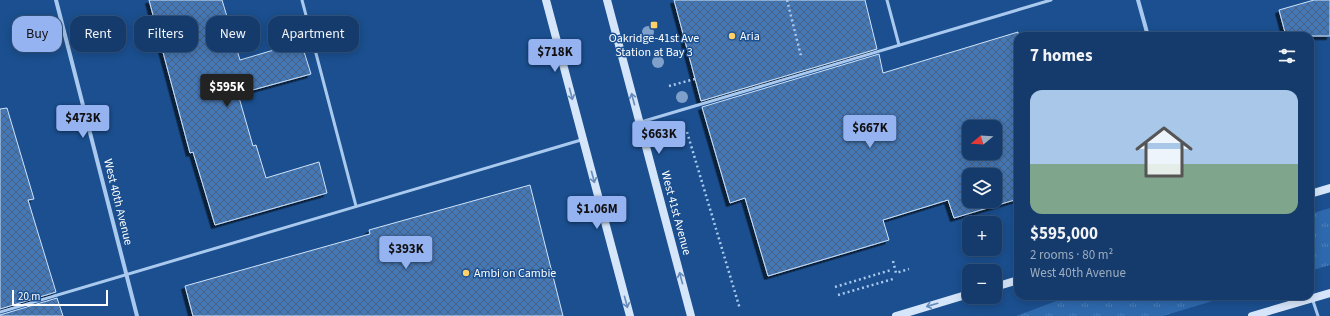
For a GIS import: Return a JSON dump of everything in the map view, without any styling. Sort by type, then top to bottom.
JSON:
[{"type":"main road","points":[[546,0],[630,316]]},
{"type":"main road","name":"West 41st Avenue","points":[[607,0],[691,316]]},
{"type":"main road","points":[[1314,193],[1330,188]]},
{"type":"main road","points":[[1002,285],[1014,281]]},
{"type":"main road","points":[[1314,297],[1330,293]]},
{"type":"main road","points":[[896,316],[962,296]]},
{"type":"main road","points":[[1252,316],[1305,300]]},
{"type":"street","name":"West 40th Avenue","points":[[56,0],[137,316]]},
{"type":"street","points":[[1138,0],[1147,32]]},
{"type":"lane","points":[[302,0],[356,206]]},
{"type":"lane","points":[[887,0],[899,45]]},
{"type":"lane","points":[[640,123],[1051,0]]},
{"type":"lane","points":[[0,312],[583,139]]},
{"type":"lane","points":[[1313,300],[1318,316]]},
{"type":"path","points":[[786,0],[806,73]]},
{"type":"path","points":[[669,86],[695,79]]},
{"type":"path","points":[[687,132],[740,309]]},
{"type":"path","points":[[893,261],[896,273],[910,269]]},
{"type":"path","points":[[835,287],[890,270]]},
{"type":"path","points":[[838,295],[893,279]]},
{"type":"green space","points":[[1330,208],[1330,265],[1314,270],[1314,213]]},
{"type":"green space","points":[[1059,300],[1216,300],[1163,316],[1016,316]]},
{"type":"building","points":[[149,0],[222,0],[227,16],[206,16],[206,52],[238,52],[240,60],[268,52],[304,52],[311,74],[238,94],[253,146],[256,145],[266,178],[319,162],[327,193],[215,225],[193,152],[190,153],[163,52],[198,52],[198,16],[153,16]]},
{"type":"building","points":[[674,0],[865,0],[877,49],[701,101]]},
{"type":"building","points":[[1314,0],[1330,0],[1330,36],[1314,36],[1314,32],[1285,32],[1279,10]]},
{"type":"building","points":[[1014,33],[1014,200],[1002,204],[1002,168],[962,168],[962,208],[988,208],[954,218],[948,200],[883,220],[889,240],[768,276],[745,198],[730,203],[702,107],[879,54],[883,73]]},
{"type":"building","points":[[7,108],[34,199],[28,200],[56,292],[0,309],[0,109]]},
{"type":"building","name":"Ambi on Cambie","points":[[530,185],[563,316],[193,316],[185,286],[370,234],[369,230]]},
{"type":"building","points":[[57,298],[63,316],[0,316],[0,315]]},
{"type":"place","name":"Oakridge-41st Ave Station at Bay 3","points":[[654,25]]},
{"type":"place","name":"Aria","points":[[732,36]]},
{"type":"place","name":"Ambi on Cambie","points":[[466,273]]}]
